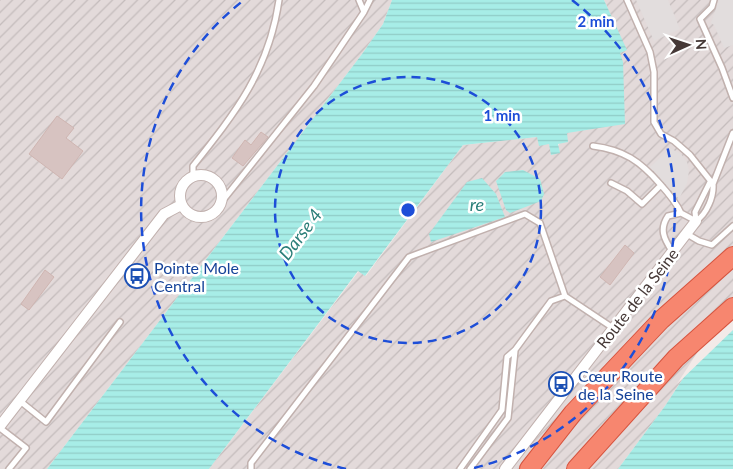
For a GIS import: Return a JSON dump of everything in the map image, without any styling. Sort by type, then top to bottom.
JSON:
[{"type":"highway","points":[[528,469],[574,413],[661,320],[733,256]]},
{"type":"highway","points":[[576,469],[676,358],[733,307]]},
{"type":"street","points":[[193,176],[207,176],[214,179],[221,190],[220,204],[216,210],[204,217],[191,215],[181,205],[180,191],[187,179],[193,176]]},
{"type":"street","points":[[0,427],[164,214],[181,205]]},
{"type":"street","name":"Route de la Seine","points":[[505,469],[696,221]]},
{"type":"lane","points":[[193,176],[193,166],[244,100],[260,68],[273,36],[279,0]]},
{"type":"lane","points":[[359,0],[364,12]]},
{"type":"lane","points":[[220,204],[314,86],[364,12],[370,0]]},
{"type":"lane","points":[[627,0],[650,52],[654,72],[654,122],[661,134],[674,141],[690,155],[712,183]]},
{"type":"lane","points":[[714,0],[712,8],[700,19],[733,98]]},
{"type":"lane","name":"Route de la Seine","points":[[696,221],[695,212],[712,183],[733,133]]},
{"type":"lane","points":[[593,146],[612,149],[644,166],[676,202],[681,213],[696,221]]},
{"type":"lane","points":[[611,183],[627,191],[642,204],[661,185]]},
{"type":"lane","points":[[672,252],[665,241],[662,230],[668,216],[681,213]]},
{"type":"lane","points":[[252,469],[250,463],[409,257],[525,214],[540,223],[565,296],[613,328]]},
{"type":"lane","points":[[686,233],[699,241],[712,245],[733,226]]},
{"type":"lane","points":[[460,469],[502,410],[507,357],[515,350],[551,301],[565,296]]},
{"type":"lane","points":[[20,400],[46,422],[120,322]]},
{"type":"lane","points":[[470,469],[508,418],[515,350]]},
{"type":"lane","points":[[0,427],[26,448],[9,469]]},
{"type":"shaded area","points":[[0,0],[392,0],[383,24],[362,54],[47,469],[0,469]]},
{"type":"shaded area","points":[[604,0],[733,0],[733,302],[665,406],[618,469],[209,469],[359,271],[366,276],[463,145],[537,137],[549,144],[552,155],[620,53],[626,50]]},
{"type":"shaded area","points":[[636,0],[668,0],[680,29],[654,41]]},
{"type":"shaded area","points":[[719,0],[733,0],[733,45],[724,48],[714,25],[711,23]]},
{"type":"shaded area","points":[[670,148],[681,154],[687,162],[689,171],[687,183],[679,199],[650,167]]},
{"type":"water","name":"Darse 4","points":[[392,0],[604,0],[627,50],[620,53],[623,62],[625,124],[567,133],[568,142],[558,144],[560,153],[551,155],[549,144],[539,146],[537,137],[463,145],[365,276],[358,271],[209,469],[47,469],[362,54],[383,24]]},
{"type":"water","points":[[523,170],[540,179],[544,194],[541,201],[510,213],[506,210],[496,181],[505,172]]},
{"type":"water","name":"re","points":[[482,178],[496,194],[505,217],[431,242],[429,234],[467,182]]},
{"type":"water","points":[[733,302],[733,469],[618,469],[665,406]]},
{"type":"pier","points":[[733,299],[733,330],[677,384],[731,300]]},
{"type":"building","points":[[57,116],[74,128],[66,138],[83,151],[62,179],[29,154]]},
{"type":"building","points":[[261,132],[268,137],[243,166],[232,158],[245,140],[251,145]]},
{"type":"building","points":[[625,245],[634,253],[610,285],[600,277]]},
{"type":"building","points":[[45,270],[54,277],[29,310],[21,304]]},
{"type":"place","name":"Pointe Mole Central","points":[[137,276]]},
{"type":"place","name":"Cœur Route de la Seine","points":[[561,384]]}]
